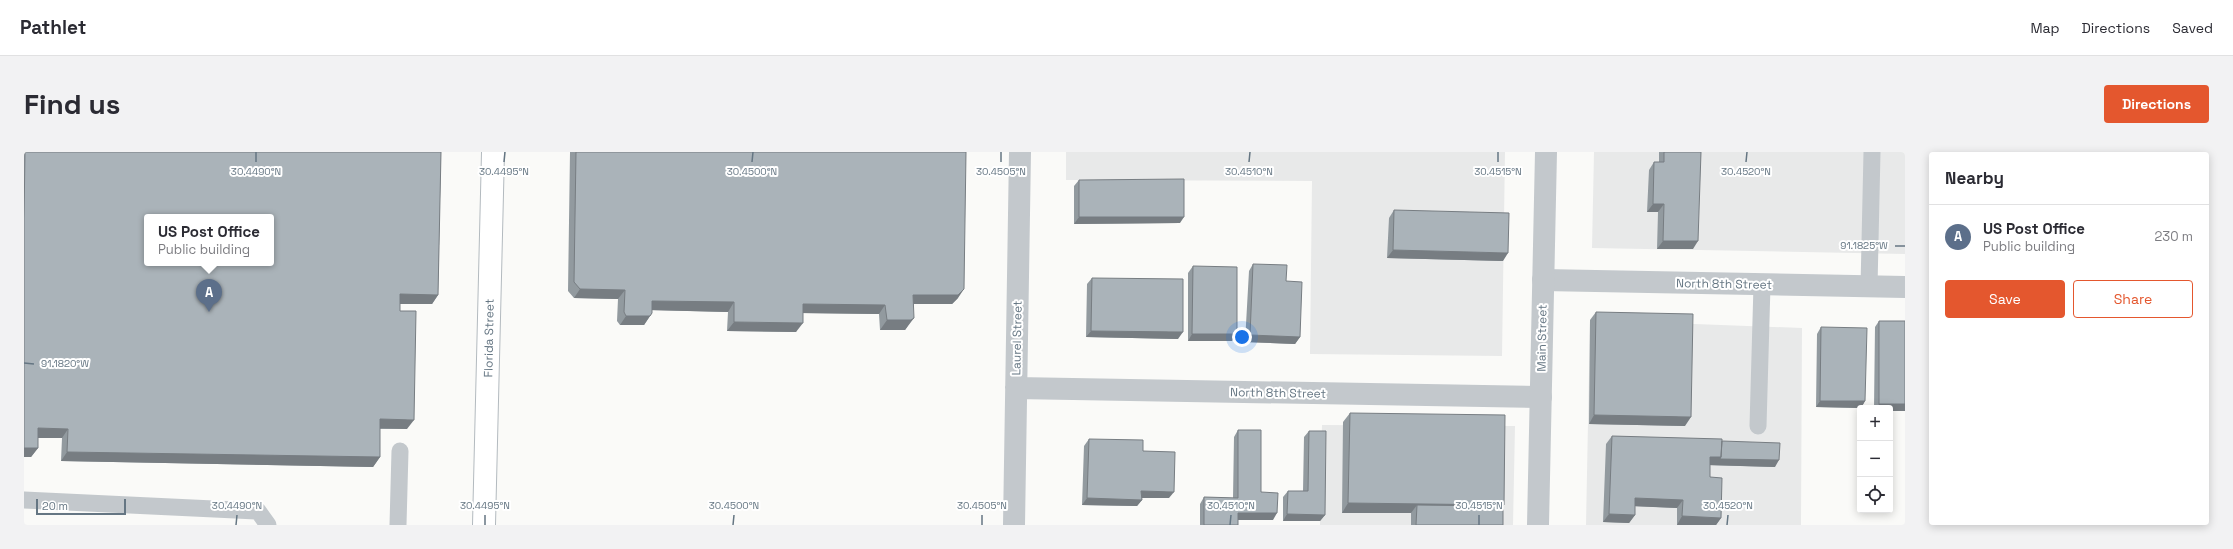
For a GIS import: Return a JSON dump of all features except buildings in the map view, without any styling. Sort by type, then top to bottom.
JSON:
[{"type":"main road","name":"Florida Street","points":[[484,525],[493,152]]},
{"type":"street","name":"Laurel Street","points":[[1014,525],[1020,152]]},
{"type":"street","name":"Main Street","points":[[1538,525],[1546,152]]},
{"type":"street","name":"North 8th Street","points":[[1543,280],[1905,287]]},
{"type":"street","name":"North 8th Street","points":[[1016,388],[1541,397]]},
{"type":"lane","points":[[1868,287],[1872,152]]},
{"type":"lane","points":[[1758,426],[1762,284]]},
{"type":"lane","points":[[398,525],[400,451]]},
{"type":"lane","points":[[24,500],[217,517],[258,511],[268,525]]},
{"type":"shaded area","points":[[1066,152],[1505,152],[1502,356],[1310,354],[1312,181],[1066,180]]},
{"type":"shaded area","points":[[1594,152],[1905,152],[1905,254],[1592,248]]},
{"type":"shaded area","points":[[1590,320],[1802,328],[1801,525],[1586,525]]},
{"type":"shaded area","points":[[1322,425],[1515,426],[1513,525],[1320,525]]},
{"type":"place","name":"US Post Office","points":[[209,312]]}]
